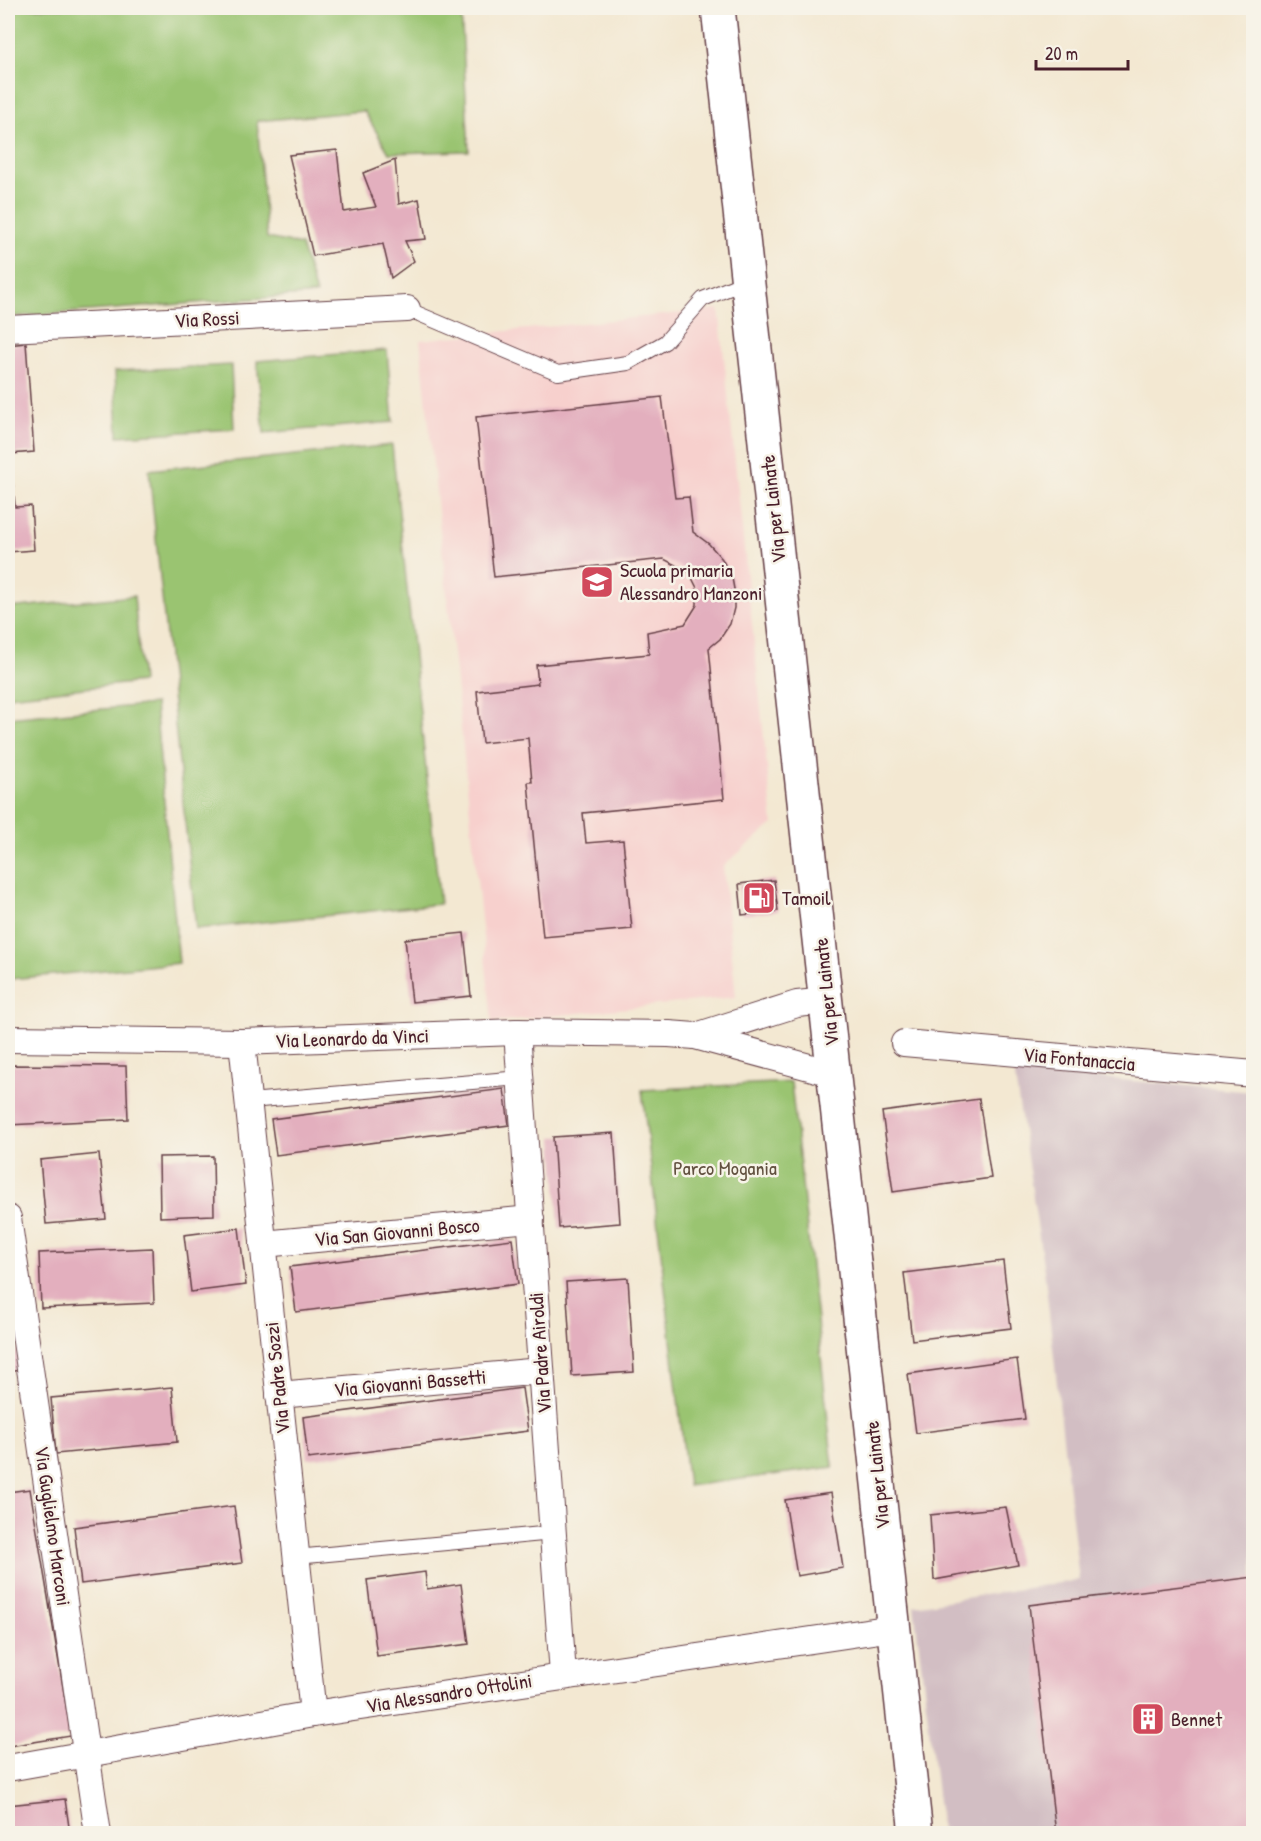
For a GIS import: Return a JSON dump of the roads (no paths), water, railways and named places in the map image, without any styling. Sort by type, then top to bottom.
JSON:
[{"type":"street","name":"Via per Lainate","points":[[718,8],[916,1833]]},
{"type":"street","name":"Via Rossi","points":[[8,329],[407,309]]},
{"type":"street","points":[[695,1036],[797,1004],[827,1001]]},
{"type":"street","name":"Via Leonardo da Vinci","points":[[8,1039],[242,1042],[517,1032],[695,1036]]},
{"type":"street","name":"Via Padre Airoldi","points":[[517,1032],[563,1675]]},
{"type":"street","points":[[695,1036],[835,1074]]},
{"type":"street","name":"Via Padre Sozzi","points":[[242,1042],[313,1714]]},
{"type":"street","name":"Via Fontanaccia","points":[[904,1043],[1254,1074]]},
{"type":"street","name":"Via Guglielmo Marconi","points":[[8,1218],[98,1833]]},
{"type":"street","name":"Via San Giovanni Bosco","points":[[264,1244],[531,1219]]},
{"type":"street","name":"Via Giovanni Bassetti","points":[[279,1395],[542,1371]]},
{"type":"street","name":"Via Alessandro Ottolini","points":[[8,1768],[313,1714],[563,1675],[892,1628]]},
{"type":"lane","points":[[407,309],[558,373],[628,363],[665,342],[703,299],[748,281]]},
{"type":"lane","points":[[249,1101],[520,1078]]},
{"type":"lane","points":[[296,1557],[553,1533]]},
{"type":"place","name":"Scuola primaria Alessandro Manzoni","points":[[597,582]]},
{"type":"place","name":"Tamoil","points":[[759,898]]},
{"type":"place","name":"Bennet","points":[[1148,1719]]},
{"type":"park label","name":"Parco Mogania","points":[[725,1168]]}]
